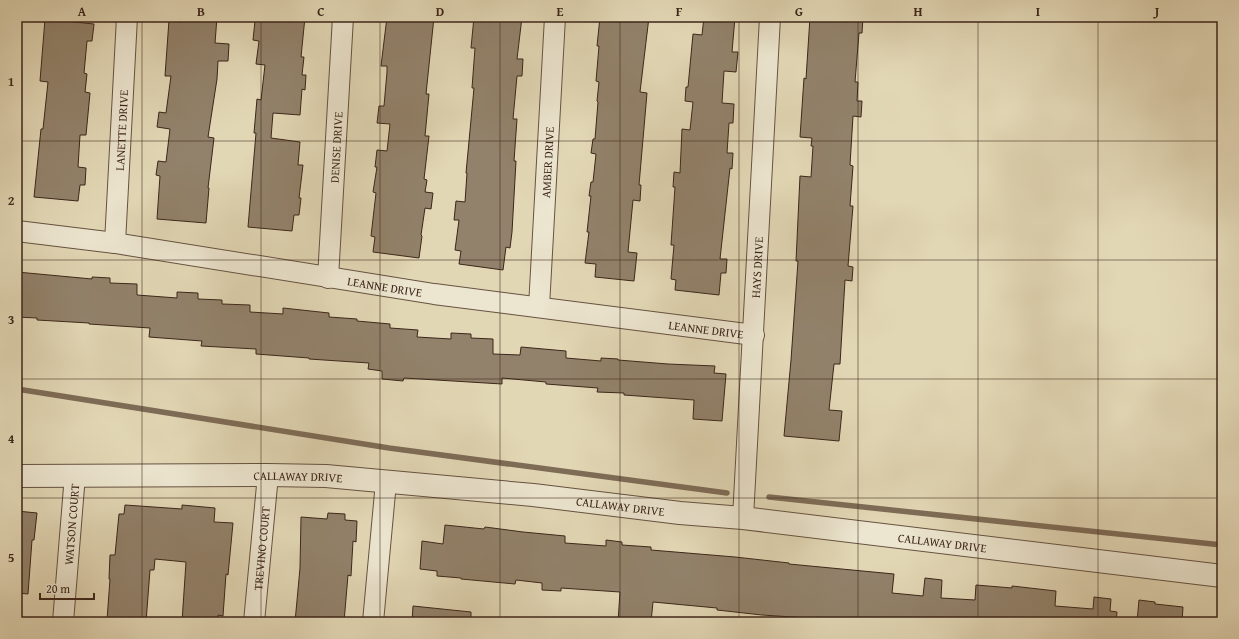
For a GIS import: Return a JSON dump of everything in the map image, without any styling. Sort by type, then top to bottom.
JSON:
[{"type":"street","name":"LANETTE DRIVE","points":[[115,243],[127,17]]},
{"type":"street","name":"DENISE DRIVE","points":[[328,278],[343,17]]},
{"type":"street","name":"AMBER DRIVE","points":[[539,307],[555,17]]},
{"type":"street","name":"HAYS DRIVE","points":[[743,518],[770,17]]},
{"type":"street","name":"LEANNE DRIVE","points":[[17,231],[115,243],[434,294],[754,335]]},
{"type":"street","name":"WATSON COURT","points":[[63,622],[76,475]]},
{"type":"street","name":"TREVINO COURT","points":[[254,622],[268,475]]},
{"type":"street","name":"CALLAWAY DRIVE","points":[[17,476],[326,476],[533,495],[680,513],[743,518],[1222,576]]},
{"type":"street","points":[[373,622],[386,482]]},
{"type":"building","points":[[182,17],[217,17],[215,43],[229,44],[228,61],[218,61],[217,79],[208,137],[214,138],[208,188],[206,223],[157,219],[160,176],[156,175],[158,161],[166,162],[170,129],[157,127],[159,112],[166,113],[171,76],[165,76],[169,20],[181,22]]},
{"type":"building","points":[[260,17],[305,17],[301,57],[304,57],[302,75],[306,75],[305,90],[302,89],[300,115],[273,113],[271,138],[300,142],[298,165],[303,165],[299,198],[301,198],[299,215],[294,215],[292,231],[248,227],[256,133],[254,133],[257,99],[261,100],[265,65],[256,64],[259,41],[253,40],[255,21],[260,21]]},
{"type":"building","points":[[387,17],[434,17],[426,94],[429,94],[425,136],[429,136],[424,179],[427,180],[425,192],[433,193],[431,209],[425,208],[419,258],[373,252],[375,237],[371,236],[376,193],[373,192],[377,167],[375,167],[377,150],[387,151],[390,124],[377,123],[379,106],[384,106],[387,66],[381,66]]},
{"type":"building","points":[[474,17],[522,17],[517,59],[523,59],[522,76],[517,76],[513,119],[517,119],[512,232],[510,248],[506,247],[503,270],[459,264],[461,251],[455,250],[459,220],[454,220],[456,201],[465,202],[466,173],[474,88],[472,88],[475,48],[471,48]]},
{"type":"building","points":[[600,17],[649,17],[640,92],[647,93],[639,185],[641,185],[640,201],[633,200],[628,252],[637,253],[634,281],[595,277],[596,264],[585,263],[589,232],[587,232],[591,196],[589,196],[591,182],[593,182],[596,154],[591,153],[593,139],[595,139],[598,102],[599,82],[596,81]]},
{"type":"building","points":[[704,17],[735,17],[732,52],[738,52],[736,72],[724,71],[722,103],[734,104],[733,123],[729,123],[727,153],[733,153],[720,259],[727,259],[726,273],[721,273],[719,295],[675,290],[676,280],[671,279],[674,245],[671,245],[675,187],[673,187],[674,172],[680,173],[682,129],[690,130],[693,102],[685,101],[686,87],[688,87],[693,34],[702,35]]},
{"type":"building","points":[[810,17],[863,17],[862,33],[859,33],[855,82],[858,82],[857,101],[862,101],[861,117],[853,116],[850,165],[853,166],[850,206],[853,206],[848,266],[853,267],[852,281],[845,280],[840,364],[834,364],[829,410],[842,411],[839,441],[784,436],[798,261],[796,261],[800,176],[811,177],[813,146],[811,146],[812,138],[800,137]]},
{"type":"building","points":[[45,19],[94,24],[92,41],[87,41],[84,73],[87,74],[85,92],[90,93],[86,135],[80,135],[78,167],[86,168],[85,185],[80,185],[78,201],[34,197],[41,129],[43,129],[48,82],[40,81]]},
{"type":"building","points":[[17,272],[92,279],[92,277],[110,278],[110,283],[137,284],[137,295],[177,298],[177,292],[198,293],[198,299],[222,300],[222,304],[250,305],[250,312],[283,314],[283,308],[329,313],[329,317],[357,319],[357,321],[390,324],[390,328],[418,330],[417,337],[451,339],[451,333],[471,334],[471,338],[493,339],[493,354],[520,355],[521,347],[566,351],[566,358],[601,361],[601,358],[668,364],[715,366],[714,373],[726,374],[722,421],[693,419],[694,400],[624,395],[624,393],[597,392],[598,388],[546,384],[546,382],[502,378],[502,384],[404,378],[403,381],[382,379],[382,371],[368,369],[369,363],[256,354],[256,349],[201,346],[202,341],[149,337],[150,328],[37,320],[37,318],[17,317]]},
{"type":"building","points":[[125,505],[182,509],[182,505],[215,508],[214,522],[233,523],[228,575],[226,574],[223,616],[218,615],[218,618],[210,618],[210,622],[182,622],[186,562],[155,559],[154,570],[150,570],[146,622],[111,622],[107,620],[110,555],[115,555],[119,514],[124,514]]},
{"type":"building","points":[[17,511],[37,513],[34,540],[32,540],[28,594],[17,593]]},
{"type":"building","points":[[328,513],[345,514],[345,520],[357,521],[356,542],[353,541],[351,576],[348,575],[344,622],[295,622],[300,568],[301,517],[327,519]]},
{"type":"building","points":[[445,525],[484,529],[485,527],[565,536],[565,543],[606,546],[606,540],[622,542],[622,545],[651,547],[651,550],[735,557],[789,564],[894,574],[892,593],[923,596],[925,578],[942,580],[941,598],[975,600],[976,585],[1012,588],[1012,586],[1056,591],[1055,606],[1093,609],[1094,597],[1111,599],[1110,611],[1117,612],[1116,622],[970,622],[935,619],[935,622],[838,622],[838,620],[762,615],[717,610],[717,608],[653,602],[651,622],[618,622],[620,592],[561,588],[561,591],[542,590],[542,583],[516,580],[515,584],[461,579],[437,576],[437,571],[420,569],[422,541],[443,544]]},
{"type":"building","points":[[1139,600],[1155,602],[1155,604],[1183,607],[1182,622],[1137,622]]},
{"type":"building","points":[[413,606],[471,612],[471,622],[412,622]]},
{"type":"waterway","points":[[17,389],[389,448],[727,493]]},
{"type":"waterway","points":[[769,497],[1222,545]]}]
